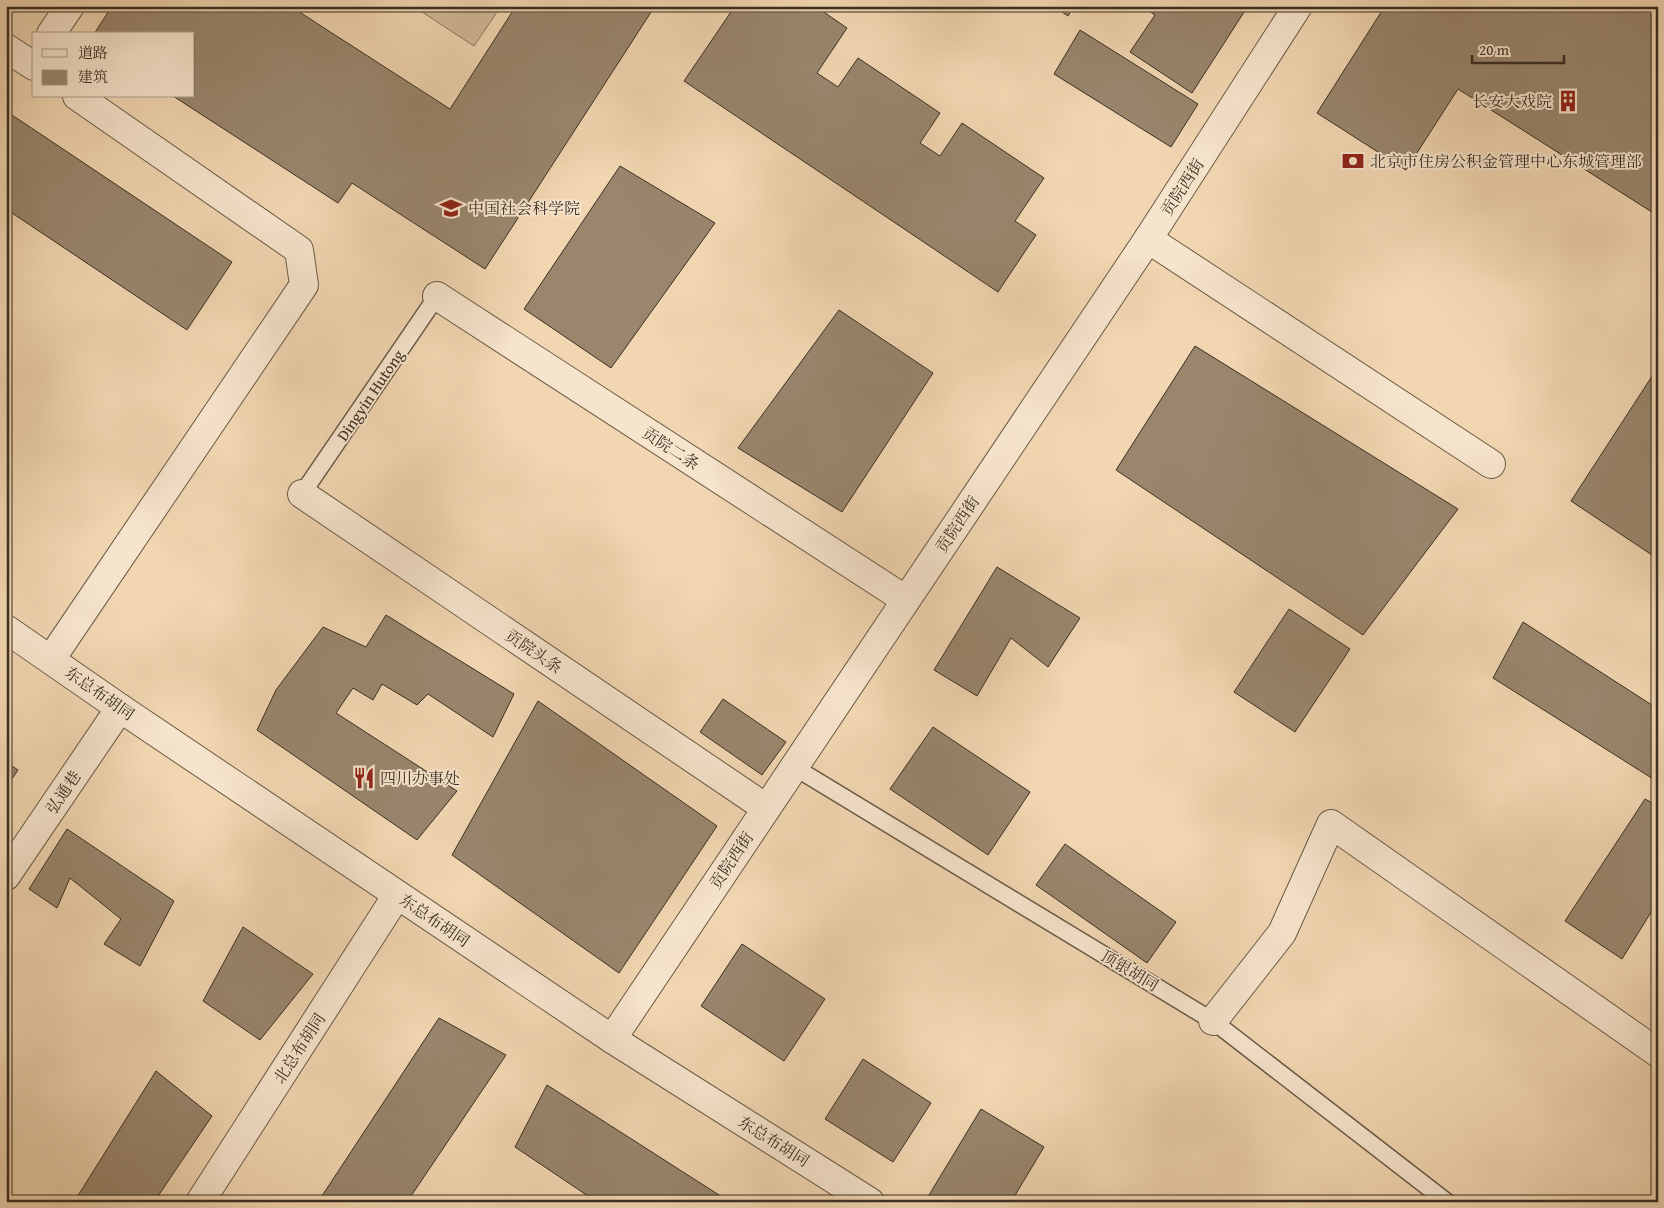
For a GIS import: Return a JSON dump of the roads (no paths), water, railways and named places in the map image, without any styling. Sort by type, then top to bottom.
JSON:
[{"type":"street","points":[[52,32],[70,6]]},
{"type":"street","name":"贡院西街","points":[[612,1039],[1148,238],[1298,6]]},
{"type":"street","points":[[6,48],[32,62]]},
{"type":"street","points":[[51,659],[304,285],[299,250],[80,98]]},
{"type":"street","points":[[1148,238],[1490,464]]},
{"type":"street","name":"贡院二条","points":[[437,296],[906,600]]},
{"type":"street","name":"贡院头条","points":[[302,494],[766,808]]},
{"type":"street","name":"东总布胡同","points":[[6,629],[120,708],[612,1039],[870,1202]]},
{"type":"street","name":"弘通巷","points":[[6,876],[120,708]]},
{"type":"street","points":[[1213,1020],[1282,933],[1331,824],[1658,1053]]},
{"type":"street","name":"北总布胡同","points":[[205,1200],[397,895]]},
{"type":"lane","name":"Dingyin Hutong","points":[[302,494],[437,296]]},
{"type":"lane","name":"顶银胡同","points":[[794,767],[1213,1020],[1447,1202]]},
{"type":"place","name":"长安大戏院","points":[[1568,101]]},
{"type":"place","name":"北京市住房公积金管理中心东城管理部","points":[[1353,161]]},
{"type":"place","name":"中国社会科学院","points":[[451,208]]},
{"type":"place","name":"四川办事处","points":[[364,778]]}]
